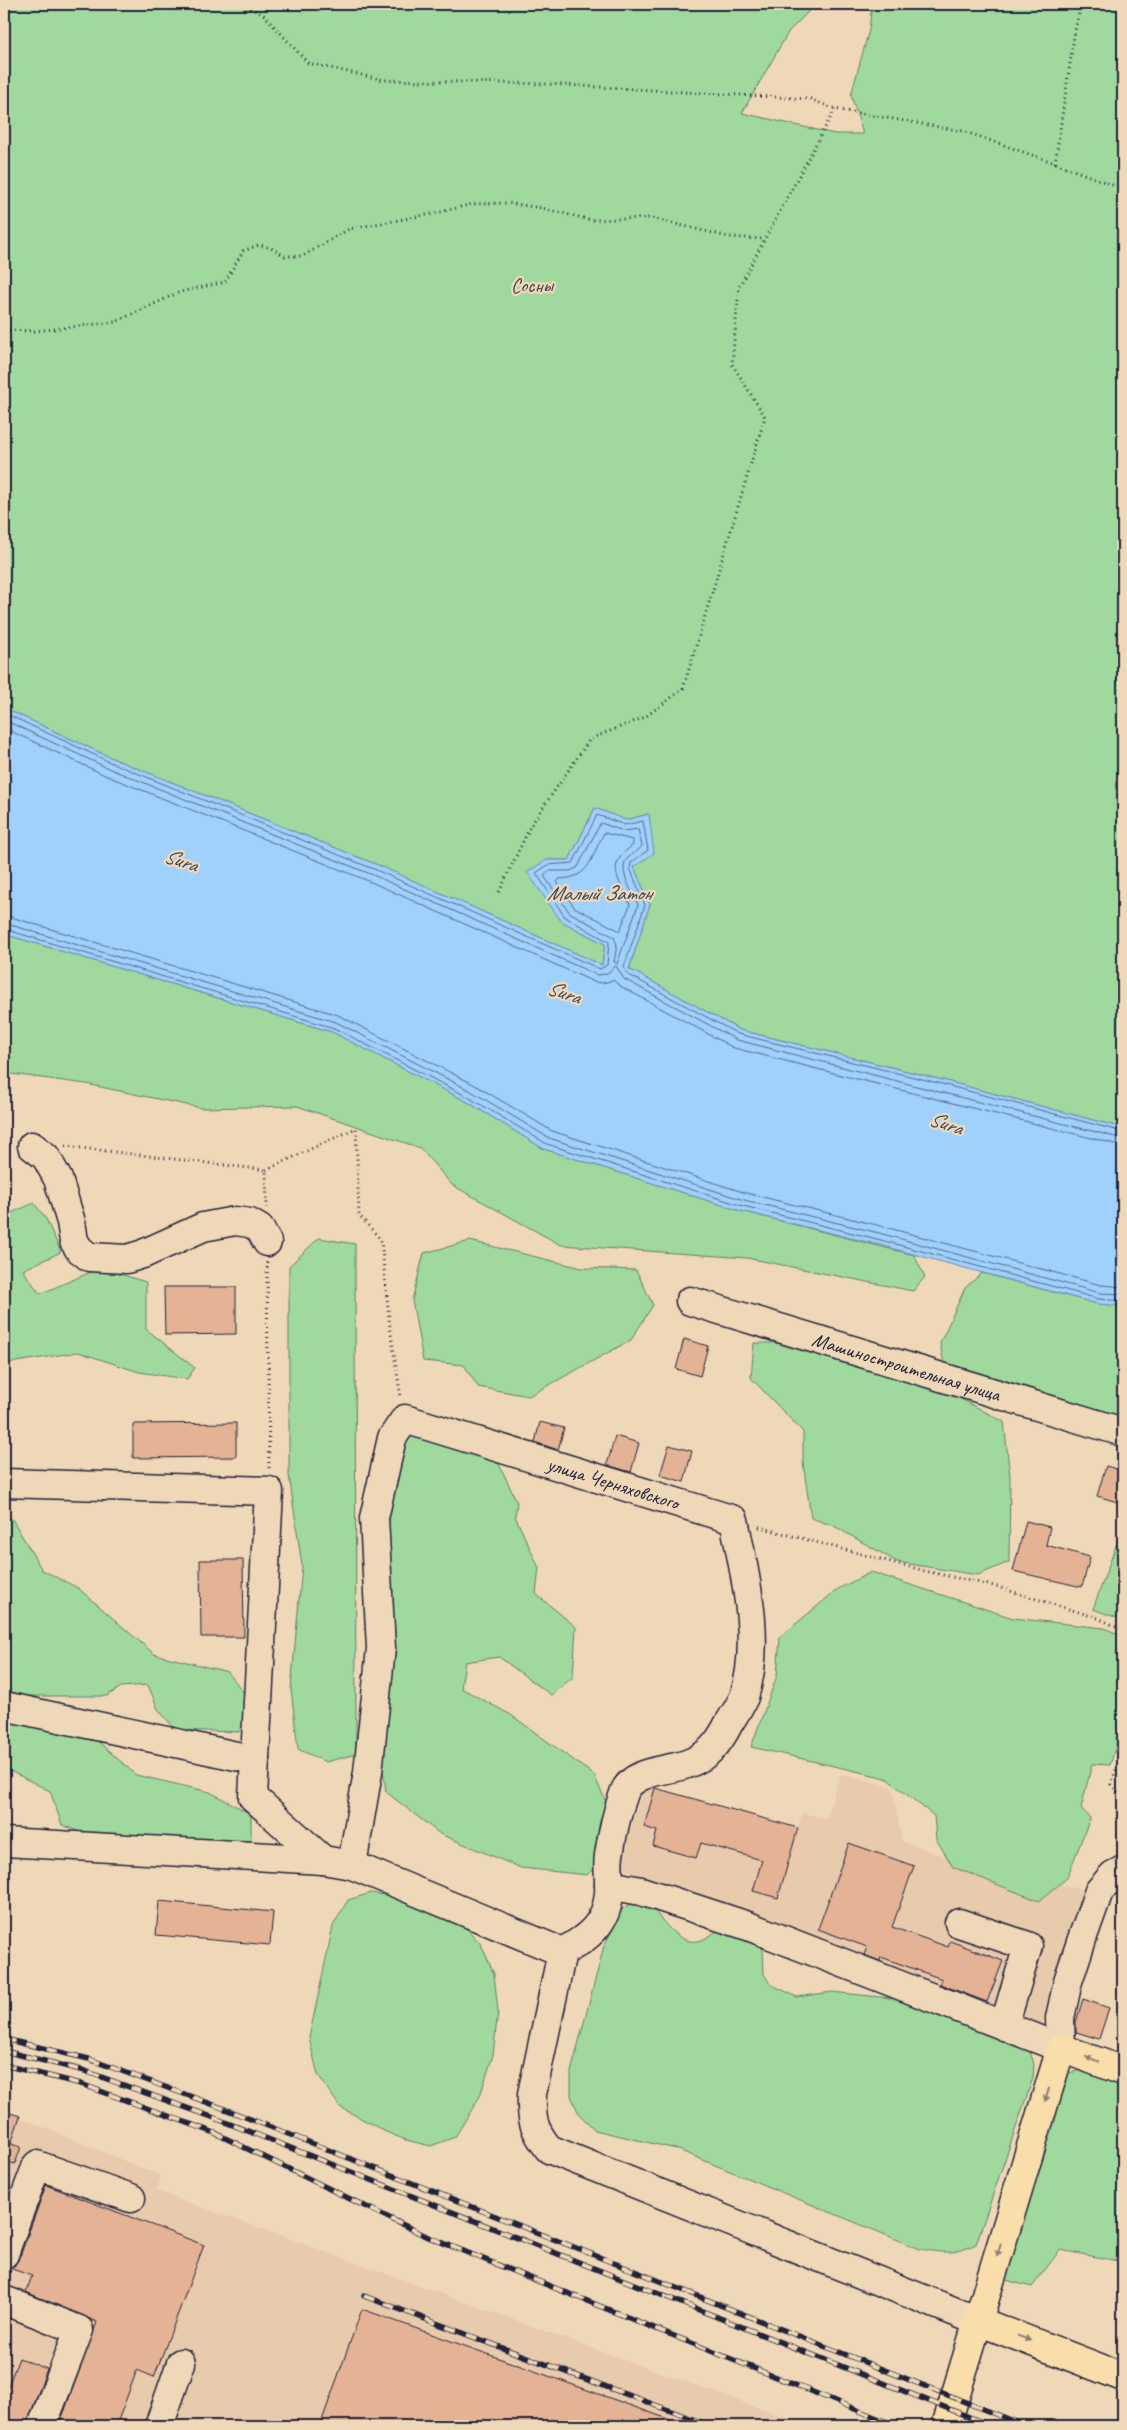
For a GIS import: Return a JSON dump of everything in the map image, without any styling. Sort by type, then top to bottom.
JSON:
[{"type":"main road","points":[[946,2426],[1061,2048],[1123,2071]]},
{"type":"main road","points":[[978,2321],[1123,2377]]},
{"type":"street","points":[[32,1146],[46,1157],[58,1179],[71,1222],[74,1241],[78,1249],[89,1257],[127,1259],[143,1254],[203,1227],[235,1221],[250,1223],[260,1229],[267,1242]]},
{"type":"street","name":"Машиностроительная улица","points":[[690,1301],[1123,1432]]},
{"type":"street","points":[[352,1865],[368,1772],[381,1648],[374,1518],[392,1438],[405,1419]]},
{"type":"street","name":"улица Черняховского","points":[[405,1419],[734,1520]]},
{"type":"street","points":[[4,1483],[269,1491],[253,1797],[323,1860]]},
{"type":"street","points":[[562,1952],[583,1941],[596,1930],[605,1912],[609,1885],[608,1857],[625,1791],[631,1781],[642,1776],[687,1764],[707,1755],[721,1739],[744,1697],[752,1651],[745,1576],[734,1520]]},
{"type":"street","points":[[4,1706],[255,1760]]},
{"type":"street","points":[[4,1842],[323,1860],[352,1865],[562,1952]]},
{"type":"street","points":[[609,1885],[641,1891],[748,1926],[1061,2048],[1060,2018],[1068,1981],[1082,1939],[1099,1891],[1113,1875],[1123,1870]]},
{"type":"street","points":[[959,1923],[1028,1946],[1004,2026]]},
{"type":"street","points":[[562,1952],[532,2094],[532,2115],[536,2134],[550,2149],[978,2321]]},
{"type":"street","points":[[4,2254],[10,2221],[37,2165],[131,2198]]},
{"type":"street","points":[[4,2300],[78,2330],[42,2426]]},
{"type":"street","points":[[159,2426],[181,2363]]},
{"type":"path","points":[[241,4],[263,14],[308,63],[384,80],[547,84],[810,99],[835,109],[963,131],[1055,163],[1123,190]]},
{"type":"path","points":[[1055,163],[1075,30],[1081,4]]},
{"type":"path","points":[[499,892],[532,825],[590,739],[645,717],[683,689],[764,418],[732,364],[739,287],[835,109]]},
{"type":"path","points":[[4,330],[35,331],[115,322],[180,292],[225,282],[242,251],[259,245],[271,248],[285,256],[303,256],[349,229],[437,213],[472,204],[507,203],[542,208],[591,220],[651,218],[729,237],[764,239]]},
{"type":"path","points":[[266,1170],[356,1128],[359,1215],[381,1240],[390,1327],[405,1419]]},
{"type":"path","points":[[734,1520],[929,1572],[994,1586],[1098,1618],[1123,1630]]},
{"type":"path","points":[[1123,1751],[1111,1784],[1123,1799]]},
{"type":"shaded area","points":[[840,1774],[892,1787],[902,1841],[966,1864],[1088,1891],[1040,2030],[619,1867],[644,1785],[797,1828],[803,1813],[826,1819]]},
{"type":"shaded area","points":[[4,2111],[161,2176],[157,2191],[808,2426],[4,2426]]},
{"type":"green space","name":"Сосны","points":[[4,4],[811,4],[810,10],[789,31],[742,113],[835,134],[863,134],[851,95],[869,30],[872,4],[1123,4],[1123,1128],[935,1078],[740,1030],[629,969],[650,904],[634,867],[648,814],[626,820],[595,808],[569,860],[547,860],[561,921],[605,944],[602,965],[378,865],[114,759],[4,708]]},
{"type":"green space","points":[[4,934],[332,1032],[466,1101],[544,1149],[741,1211],[914,1255],[925,1277],[913,1291],[747,1258],[561,1245],[452,1185],[420,1148],[297,1106],[201,1108],[86,1084],[4,1073]]},
{"type":"green space","points":[[34,1203],[46,1219],[61,1252],[23,1270],[40,1294],[100,1268],[146,1282],[146,1329],[195,1368],[187,1379],[139,1372],[78,1352],[4,1364],[4,1214],[9,1214]]},
{"type":"green space","points":[[319,1238],[355,1244],[356,1754],[326,1762],[298,1749],[291,1689],[302,1566],[289,1475],[289,1266]]},
{"type":"green space","points":[[470,1241],[582,1268],[636,1270],[653,1305],[631,1340],[529,1396],[478,1387],[464,1365],[423,1361],[412,1300],[424,1253]]},
{"type":"green space","points":[[982,1273],[1098,1304],[1123,1306],[1123,1427],[944,1364],[940,1343],[965,1288]]},
{"type":"green space","points":[[754,1343],[799,1343],[935,1385],[1004,1422],[1010,1477],[1009,1562],[978,1575],[897,1562],[834,1526],[811,1518],[803,1462],[803,1432],[751,1378]]},
{"type":"green space","points":[[431,1431],[499,1464],[517,1502],[515,1516],[539,1568],[536,1594],[576,1627],[573,1677],[551,1695],[499,1657],[465,1662],[461,1688],[511,1715],[594,1775],[622,1838],[587,1875],[521,1868],[440,1834],[386,1792],[382,1761],[381,1568],[403,1439]]},
{"type":"green space","points":[[4,1518],[12,1519],[42,1570],[78,1588],[154,1654],[228,1672],[253,1705],[239,1732],[176,1730],[158,1709],[148,1685],[121,1687],[107,1696],[24,1696],[4,1689]]},
{"type":"green space","points":[[1123,1526],[1123,1620],[1093,1609]]},
{"type":"green space","points":[[871,1572],[1013,1618],[1104,1628],[1123,1636],[1123,1723],[1110,1765],[1092,1764],[1081,1808],[1090,1818],[1067,1878],[1039,1901],[953,1867],[936,1839],[934,1816],[886,1778],[751,1747],[777,1676],[780,1637],[838,1589]]},
{"type":"green space","points":[[21,1719],[93,1737],[136,1775],[210,1792],[251,1814],[251,1840],[231,1844],[88,1835],[62,1825],[50,1791],[8,1770],[4,1773],[4,1724]]},
{"type":"green space","points":[[371,1893],[397,1897],[464,1926],[481,1944],[494,1974],[498,2011],[493,2055],[480,2096],[455,2137],[431,2146],[406,2140],[386,2132],[340,2107],[318,2075],[309,2038],[333,1926],[348,1900]]},
{"type":"green space","points":[[634,1903],[650,1905],[664,1923],[683,1939],[698,1941],[719,1930],[756,1939],[763,1949],[764,1974],[770,1984],[797,1997],[832,1992],[918,2001],[981,2027],[1030,2052],[1034,2064],[1033,2078],[976,2244],[949,2252],[920,2249],[676,2149],[595,2130],[579,2114],[571,2096],[571,2072],[604,1946],[623,1908]]},
{"type":"green space","points":[[1098,2067],[1123,2077],[1123,2262],[1060,2250],[1032,2287],[998,2278],[1063,2074]]},
{"type":"water","points":[[4,708],[114,759],[378,865],[602,965],[605,944],[561,921],[527,872],[547,860],[569,860],[595,808],[626,820],[649,814],[654,853],[634,867],[650,904],[629,969],[740,1030],[935,1078],[1123,1128],[1123,1306],[1098,1304],[876,1244],[741,1211],[544,1149],[466,1101],[332,1032],[4,934]]},
{"type":"building","points":[[164,1287],[236,1287],[236,1334],[165,1335]]},
{"type":"building","points":[[684,1339],[708,1346],[700,1376],[676,1369]]},
{"type":"building","points":[[540,1422],[564,1428],[558,1450],[535,1442]]},
{"type":"building","points":[[236,1423],[236,1457],[133,1458],[133,1424]]},
{"type":"building","points":[[615,1436],[639,1443],[631,1472],[607,1465]]},
{"type":"building","points":[[669,1445],[692,1451],[684,1482],[660,1475]]},
{"type":"building","points":[[1106,1466],[1123,1471],[1121,1503],[1097,1496]]},
{"type":"building","points":[[1026,1521],[1050,1527],[1046,1545],[1090,1557],[1082,1587],[1013,1571]]},
{"type":"building","points":[[200,1560],[243,1560],[244,1637],[201,1637]]},
{"type":"building","points":[[655,1788],[798,1828],[778,1898],[753,1891],[762,1860],[701,1843],[696,1858],[653,1846],[657,1831],[644,1827]]},
{"type":"building","points":[[849,1843],[914,1866],[892,1927],[948,1947],[950,1941],[1003,1961],[987,2002],[940,1984],[942,1979],[881,1957],[880,1961],[864,1955],[867,1947],[818,1929]]},
{"type":"building","points":[[159,1901],[273,1912],[270,1945],[156,1935]]},
{"type":"building","points":[[1083,1999],[1109,2008],[1099,2039],[1076,2032],[1076,2022]]},
{"type":"building","points":[[4,2111],[20,2116],[11,2144],[21,2147],[15,2164],[4,2161]]},
{"type":"building","points":[[46,2185],[204,2245],[154,2377],[137,2370],[116,2426],[59,2426],[97,2322],[26,2292],[32,2276],[12,2269],[19,2259]]},
{"type":"building","points":[[362,2309],[682,2424],[681,2426],[320,2426]]},
{"type":"building","points":[[19,2358],[47,2369],[26,2426],[4,2426],[4,2396]]},
{"type":"railway","points":[[4,2039],[89,2059],[225,2109],[1026,2426]]},
{"type":"railway","points":[[4,2051],[85,2071],[220,2120],[992,2426]]},
{"type":"railway","points":[[4,2065],[81,2084],[215,2133],[426,2236],[897,2426]]},
{"type":"railway","points":[[364,2296],[711,2426]]},
{"type":"water label","name":"Sura","points":[[181,860]]},
{"type":"water label","name":"Малый Затон","points":[[599,893]]},
{"type":"water label","name":"Sura","points":[[564,992]]},
{"type":"water label","name":"Sura","points":[[946,1123]]}]
